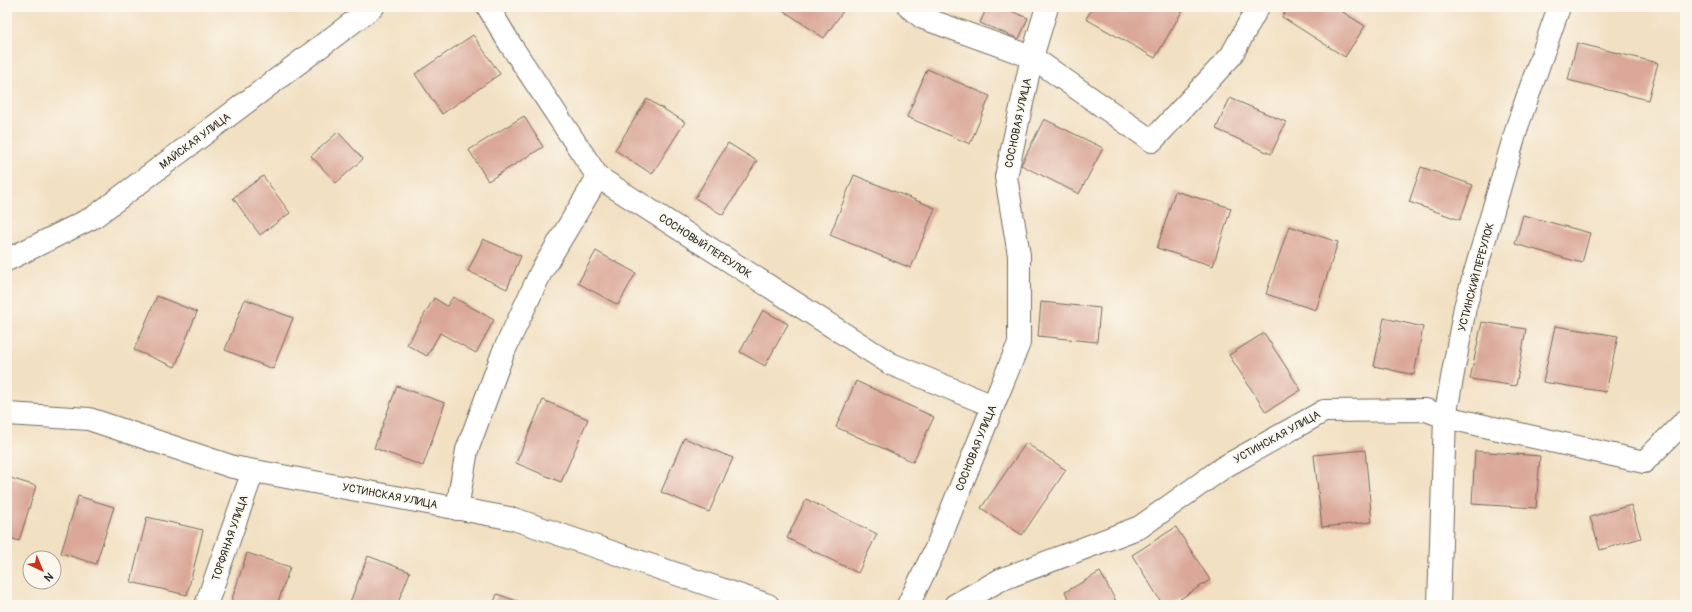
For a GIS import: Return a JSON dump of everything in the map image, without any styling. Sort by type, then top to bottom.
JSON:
[{"type":"street","name":"МАЙСКАЯ УЛИЦА","points":[[7,260],[94,217],[373,7]]},
{"type":"street","name":"СОСНОВЫЙ ПЕРЕУЛОК","points":[[488,7],[510,44],[598,177],[891,364],[993,406]]},
{"type":"street","points":[[909,7],[923,18],[1032,57],[1152,141],[1231,56],[1258,7]]},
{"type":"street","name":"СОСНОВАЯ УЛИЦА","points":[[908,605],[938,546],[1019,343],[1019,255],[1006,177],[1032,57],[1047,7]]},
{"type":"street","name":"УСТИНСКИЙ ПЕРЕУЛОК","points":[[1439,605],[1445,418],[1465,307],[1518,124],[1560,7]]},
{"type":"street","points":[[457,509],[467,450],[503,353],[541,272],[598,177]]},
{"type":"street","name":"УСТИНСКАЯ УЛИЦА","points":[[955,605],[1000,580],[1140,527],[1224,467],[1324,411],[1426,410],[1445,418],[1644,462],[1685,421]]},
{"type":"street","name":"УСТИНСКАЯ УЛИЦА","points":[[7,414],[89,419],[233,467],[514,519],[768,605]]},
{"type":"street","name":"ТОРФЯНАЯ УЛИЦА","points":[[206,605],[253,470]]},
{"type":"building","points":[[783,7],[846,7],[824,38],[781,9]]},
{"type":"building","points":[[987,7],[1001,7],[1028,18],[1019,39],[980,23]]},
{"type":"building","points":[[1093,7],[1184,8],[1155,58],[1086,19]]},
{"type":"building","points":[[1289,7],[1335,7],[1365,26],[1345,57],[1282,17]]},
{"type":"building","points":[[473,35],[500,74],[442,114],[415,74]]},
{"type":"building","points":[[1577,43],[1658,63],[1648,100],[1568,80]]},
{"type":"building","points":[[927,69],[990,96],[970,144],[907,117]]},
{"type":"building","points":[[1230,98],[1286,122],[1271,154],[1216,129]]},
{"type":"building","points":[[647,99],[685,122],[652,174],[615,150]]},
{"type":"building","points":[[524,116],[543,147],[488,181],[469,150]]},
{"type":"building","points":[[1044,119],[1103,148],[1079,194],[1021,165]]},
{"type":"building","points":[[338,132],[363,159],[336,183],[311,156]]},
{"type":"building","points":[[728,143],[757,161],[723,215],[695,198]]},
{"type":"building","points":[[1421,167],[1473,185],[1460,220],[1409,202]]},
{"type":"building","points":[[854,175],[935,208],[911,268],[830,235]]},
{"type":"building","points":[[263,176],[290,213],[260,235],[233,198]]},
{"type":"building","points":[[1175,191],[1231,208],[1213,266],[1157,248]]},
{"type":"building","points":[[1523,215],[1590,233],[1582,263],[1515,244]]},
{"type":"building","points":[[1289,226],[1338,242],[1316,310],[1266,294]]},
{"type":"building","points":[[483,239],[521,256],[507,289],[468,271]]},
{"type":"building","points":[[596,251],[636,273],[618,305],[578,283]]},
{"type":"building","points":[[157,296],[197,312],[175,367],[134,350]]},
{"type":"building","points":[[453,297],[494,320],[476,353],[440,333],[427,356],[407,345],[434,298],[447,306]]},
{"type":"building","points":[[245,299],[293,318],[273,369],[225,350]]},
{"type":"building","points":[[1041,302],[1100,308],[1097,342],[1038,336]]},
{"type":"building","points":[[763,310],[788,324],[765,366],[740,352]]},
{"type":"building","points":[[1384,318],[1423,327],[1414,375],[1374,366]]},
{"type":"building","points":[[1482,322],[1526,329],[1516,386],[1470,379]]},
{"type":"building","points":[[1555,326],[1618,336],[1606,392],[1543,382]]},
{"type":"building","points":[[1264,333],[1301,390],[1266,412],[1229,355]]},
{"type":"building","points":[[856,381],[934,417],[913,462],[836,427]]},
{"type":"building","points":[[397,386],[445,403],[423,466],[374,448]]},
{"type":"building","points":[[543,400],[588,419],[561,482],[516,463]]},
{"type":"building","points":[[684,438],[733,458],[709,512],[661,492]]},
{"type":"building","points":[[1026,443],[1066,470],[1022,535],[981,508]]},
{"type":"building","points":[[1365,450],[1372,522],[1322,527],[1314,455]]},
{"type":"building","points":[[1475,451],[1540,456],[1536,508],[1472,504]]},
{"type":"building","points":[[7,477],[36,486],[19,541],[7,537]]},
{"type":"building","points":[[78,496],[114,507],[96,564],[62,553]]},
{"type":"building","points":[[806,499],[877,534],[858,573],[787,538]]},
{"type":"building","points":[[1631,505],[1641,538],[1600,550],[1590,517]]},
{"type":"building","points":[[147,517],[203,530],[187,595],[131,582]]},
{"type":"building","points":[[1176,527],[1210,580],[1171,605],[1163,605],[1132,555]]},
{"type":"building","points":[[247,553],[290,567],[277,605],[230,605]]},
{"type":"building","points":[[368,556],[410,572],[397,605],[357,605],[350,602]]},
{"type":"building","points":[[1100,572],[1118,605],[1073,605],[1065,592]]},
{"type":"building","points":[[497,594],[528,605],[493,605]]}]
